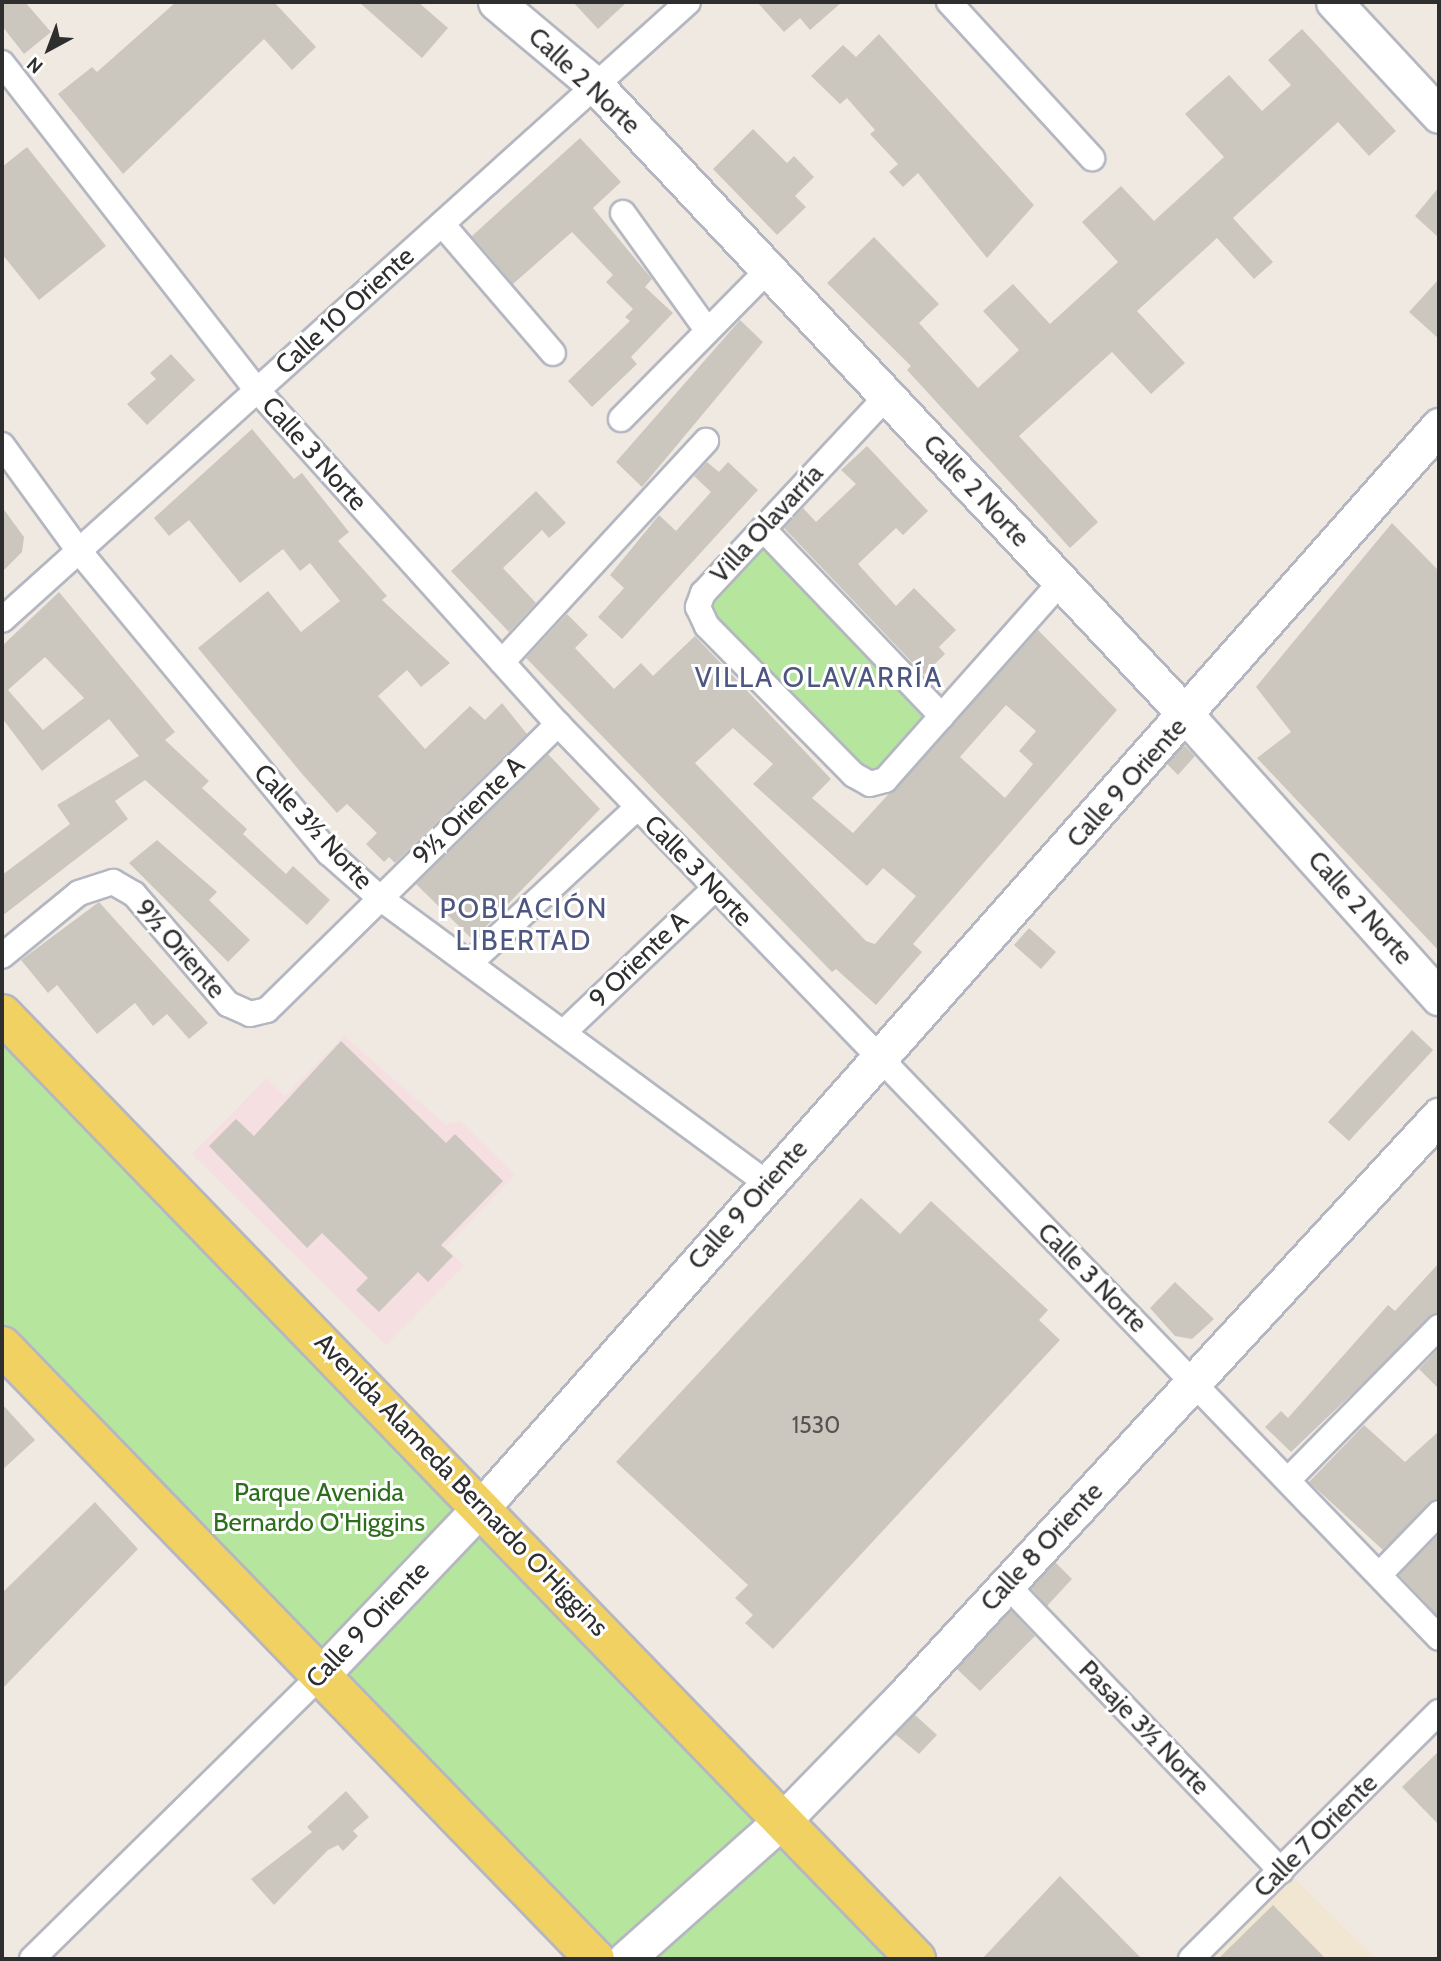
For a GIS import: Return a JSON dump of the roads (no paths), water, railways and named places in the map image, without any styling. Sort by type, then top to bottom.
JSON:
[{"type":"main road","name":"Avenida Alameda Bernardo O'Higgins","points":[[2,1014],[916,1959]]},
{"type":"main road","points":[[2,1346],[595,1959]]},
{"type":"street","name":"Calle 2 Norte","points":[[496,2],[595,85],[1187,716],[1439,997]]},
{"type":"street","name":"Calle 10 Oriente","points":[[2,620],[688,2]]},
{"type":"street","points":[[949,2],[1092,158]]},
{"type":"street","points":[[1334,2],[1439,115]]},
{"type":"street","name":"Calle 3 Norte","points":[[2,63],[257,390],[558,724],[1439,1639]]},
{"type":"street","points":[[623,213],[707,330]]},
{"type":"street","points":[[442,223],[553,353]]},
{"type":"street","points":[[621,419],[768,270]]},
{"type":"street","name":"Villa Olavarría","points":[[887,396],[703,593],[698,607],[707,626],[854,775],[870,784],[885,780],[1061,582]]},
{"type":"street","name":"Calle 9 Oriente","points":[[32,1959],[320,1676],[480,1508],[766,1182],[1187,716],[1439,426]]},
{"type":"street","points":[[502,662],[706,441]]},
{"type":"street","name":"Calle 3½ Norte","points":[[2,445],[79,551],[281,798],[380,898],[565,1031],[766,1182]]},
{"type":"street","points":[[763,529],[942,716]]},
{"type":"street","name":"9½ Oriente A","points":[[380,898],[558,724]]},
{"type":"street","points":[[470,963],[637,808]]},
{"type":"street","name":"9½ Oriente","points":[[2,956],[79,893],[113,882],[134,894],[228,1004],[257,1013],[273,1006],[380,898]]},
{"type":"street","name":"9 Oriente A","points":[[565,1031],[714,889]]},
{"type":"street","name":"Calle 8 Oriente","points":[[626,1959],[782,1821],[1007,1585],[1192,1380],[1439,1116]]},
{"type":"street","points":[[1287,1480],[1439,1327]]},
{"type":"street","points":[[1379,1575],[1439,1513]]},
{"type":"street","name":"Pasaje 3½ Norte","points":[[1007,1585],[1281,1871]]},
{"type":"street","name":"Calle 7 Oriente","points":[[1191,1959],[1439,1712]]},
{"type":"district","name":"VILLA OLAVARRÍA","points":[[819,677]]},
{"type":"district","name":"POBLACIÓN LIBERTAD","points":[[524,924]]},
{"type":"park label","name":"Parque Avenida Bernardo O'Higgins","points":[[319,1508]]}]
